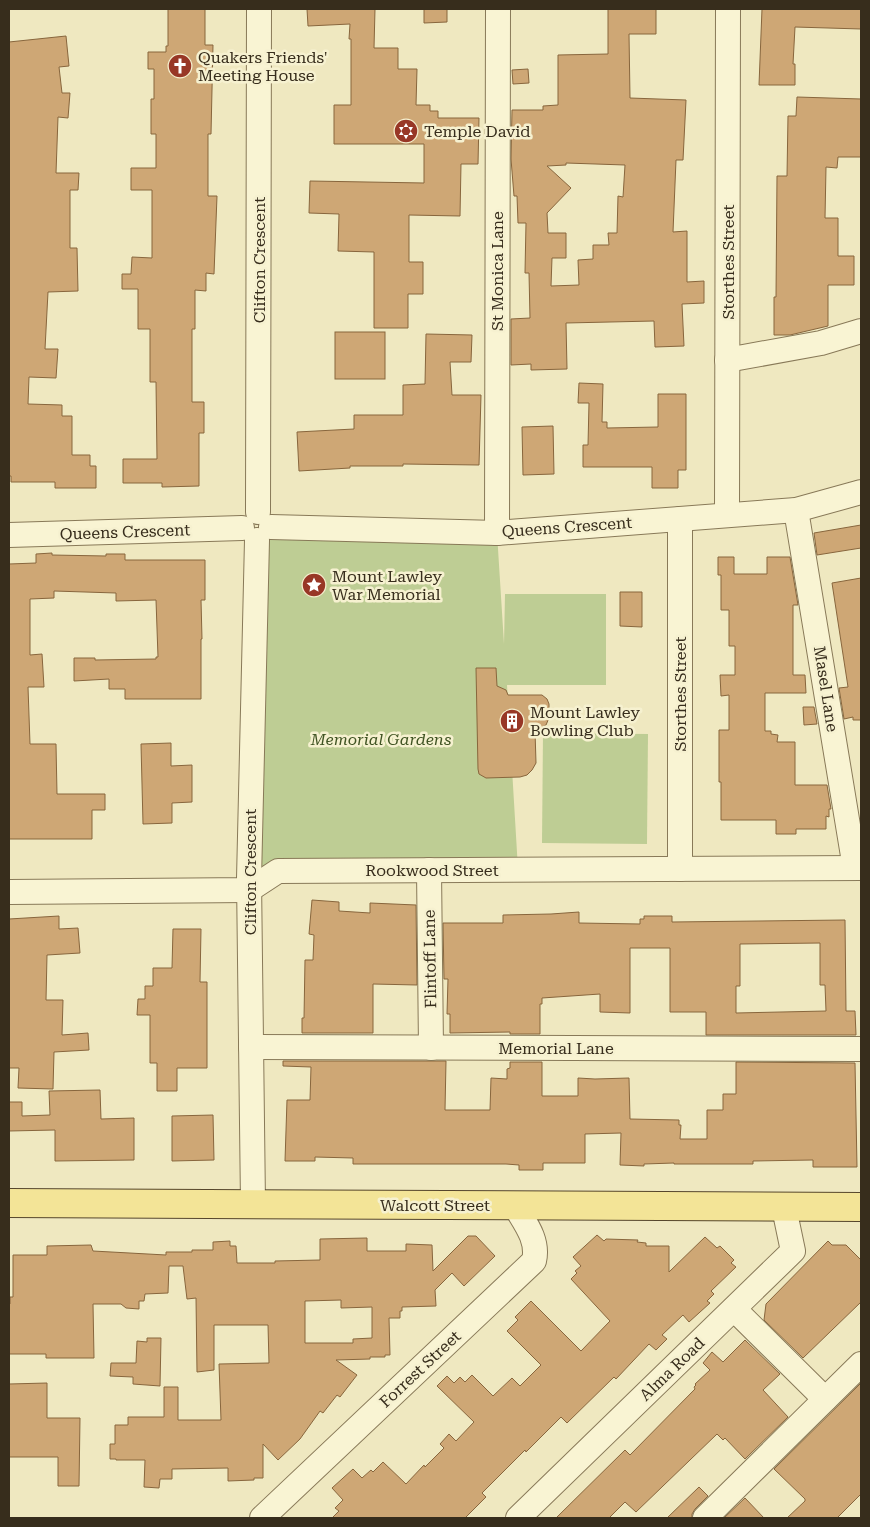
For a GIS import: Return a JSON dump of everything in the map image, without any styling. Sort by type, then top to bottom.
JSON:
[{"type":"main road","name":"Walcott Street","points":[[9,1203],[861,1207]]},
{"type":"street","name":"Clifton Crescent","points":[[253,1204],[249,890],[257,527],[259,9]]},
{"type":"street","name":"St Monica Lane","points":[[497,533],[498,9]]},
{"type":"street","name":"Storthes Street","points":[[727,515],[728,9]]},
{"type":"street","points":[[727,360],[820,343],[861,331]]},
{"type":"street","name":"Queens Crescent","points":[[9,535],[257,527],[497,533],[796,510],[861,492]]},
{"type":"street","name":"Masel Lane","points":[[796,510],[858,868]]},
{"type":"street","name":"Storthes Street","points":[[680,519],[680,869]]},
{"type":"street","name":"Rookwood Street","points":[[249,890],[278,871],[858,868]]},
{"type":"street","name":"Flintoff Lane","points":[[428,870],[431,1048]]},
{"type":"street","points":[[9,892],[249,890]]},
{"type":"street","name":"Memorial Lane","points":[[251,1048],[861,1049]]},
{"type":"street","name":"Forrest Street","points":[[262,1518],[534,1260],[536,1251],[534,1240],[515,1206]]},
{"type":"street","name":"Alma Road","points":[[518,1518],[793,1251],[784,1208]]},
{"type":"street","points":[[734,1309],[826,1399]]},
{"type":"street","points":[[705,1518],[861,1364]]},
{"type":"green space","name":"Memorial Gardens","points":[[256,529],[497,533],[504,644],[505,594],[606,594],[606,685],[507,685],[518,869],[249,879]]},
{"type":"green space","points":[[543,733],[648,734],[647,844],[542,843]]},
{"type":"building","points":[[168,9],[205,9],[205,45],[213,45],[211,134],[208,134],[208,196],[217,196],[214,274],[206,273],[206,291],[195,290],[195,329],[192,329],[192,402],[204,402],[204,433],[199,433],[199,486],[162,487],[162,483],[123,483],[123,459],[157,459],[156,382],[150,382],[150,329],[138,329],[138,289],[122,289],[122,274],[131,274],[132,257],[152,258],[152,190],[131,190],[131,168],[156,168],[156,134],[151,134],[151,99],[154,99],[154,69],[148,69],[148,52],[166,52],[166,46],[168,46]]},
{"type":"building","points":[[307,9],[375,9],[374,48],[398,48],[398,69],[417,69],[416,105],[430,105],[430,111],[438,111],[438,118],[479,118],[478,164],[461,164],[460,216],[409,215],[409,262],[423,262],[423,294],[408,294],[408,328],[374,328],[374,252],[338,251],[339,214],[309,213],[310,181],[424,183],[424,144],[334,144],[334,105],[351,105],[350,24],[308,26]]},
{"type":"building","points":[[424,9],[447,9],[447,22],[424,23]]},
{"type":"building","points":[[608,9],[656,9],[656,34],[629,34],[630,98],[686,100],[683,160],[676,160],[673,232],[687,231],[687,282],[704,281],[704,303],[682,304],[684,346],[655,347],[654,321],[566,323],[567,369],[531,370],[531,364],[511,365],[511,319],[530,318],[529,273],[525,273],[526,223],[518,223],[517,196],[514,196],[511,159],[512,110],[543,110],[543,106],[558,105],[558,55],[608,54]],"holes":[[[566,163],[625,165],[623,197],[618,196],[617,233],[608,233],[609,245],[593,245],[593,259],[578,260],[579,285],[551,286],[552,258],[566,258],[566,233],[548,233],[547,213],[571,188],[547,166],[566,165]]]},
{"type":"building","points":[[762,9],[861,9],[861,29],[795,27],[793,64],[795,64],[795,85],[759,85]]},
{"type":"building","points":[[66,36],[69,66],[59,67],[62,93],[70,93],[68,118],[58,117],[56,173],[79,173],[78,190],[70,190],[70,248],[77,248],[78,291],[48,292],[45,349],[58,349],[56,378],[29,377],[28,404],[62,405],[62,416],[72,416],[72,455],[90,455],[90,466],[96,466],[96,488],[55,488],[55,482],[11,482],[11,476],[9,476],[9,42]]},
{"type":"building","points":[[528,69],[529,83],[513,84],[512,70]]},
{"type":"building","points":[[797,97],[861,99],[861,157],[838,157],[837,168],[826,167],[825,218],[838,218],[838,256],[854,256],[854,285],[828,285],[828,326],[790,335],[774,335],[777,176],[787,176],[788,116],[796,116]]},
{"type":"building","points":[[335,332],[385,332],[385,379],[335,379]]},
{"type":"building","points":[[426,334],[472,335],[471,362],[450,362],[452,395],[481,395],[479,465],[403,464],[403,466],[350,466],[350,468],[299,471],[297,432],[354,429],[354,415],[403,415],[403,385],[425,384]]},
{"type":"building","points":[[579,383],[603,384],[602,422],[607,422],[607,428],[658,427],[658,394],[686,394],[686,470],[678,470],[678,488],[652,488],[652,467],[583,467],[583,445],[588,445],[589,403],[578,403]]},
{"type":"building","points":[[553,426],[554,474],[523,475],[522,427]]},
{"type":"building","points":[[861,525],[861,548],[817,555],[814,533]]},
{"type":"building","points":[[52,553],[52,555],[106,556],[106,554],[125,554],[125,560],[205,560],[205,600],[201,600],[201,699],[125,699],[125,689],[109,689],[109,679],[74,681],[74,658],[95,658],[95,660],[156,659],[158,657],[156,600],[116,601],[116,593],[54,591],[54,598],[30,599],[30,655],[42,654],[44,687],[28,687],[30,744],[56,744],[57,794],[105,794],[105,810],[92,810],[92,839],[9,839],[9,564],[36,563],[36,554]]},
{"type":"building","points":[[718,557],[734,557],[734,574],[767,574],[767,557],[790,557],[798,605],[793,605],[793,675],[805,675],[806,693],[765,693],[765,731],[771,731],[771,734],[778,735],[777,742],[795,742],[795,785],[827,785],[831,809],[829,809],[829,817],[826,816],[826,829],[796,829],[796,834],[776,834],[776,820],[721,820],[719,730],[729,730],[729,695],[721,696],[720,675],[735,675],[735,646],[729,646],[729,610],[721,610],[721,575],[718,575]]},
{"type":"building","points":[[861,578],[861,720],[853,720],[853,717],[844,719],[839,688],[848,687],[832,583]]},
{"type":"building","points":[[620,592],[642,592],[642,627],[620,626]]},
{"type":"building","name":"Mount Lawley Bowling Club","points":[[476,668],[496,668],[497,686],[506,690],[508,695],[542,695],[547,699],[549,718],[546,725],[535,731],[536,763],[527,775],[486,778],[479,774]]},
{"type":"building","points":[[803,707],[814,707],[817,724],[804,725]]},
{"type":"building","points":[[171,743],[171,766],[192,765],[192,802],[172,803],[172,823],[143,824],[141,744]]},
{"type":"building","points":[[312,900],[339,902],[339,911],[370,913],[370,903],[416,905],[417,985],[373,984],[373,1033],[302,1033],[305,960],[313,960],[314,935],[309,934]]},
{"type":"building","points":[[579,912],[579,923],[640,924],[640,919],[644,919],[644,916],[672,916],[672,922],[845,920],[846,1011],[855,1011],[856,1035],[706,1035],[706,1012],[670,1012],[670,948],[630,948],[630,1013],[600,1012],[600,994],[542,998],[542,1004],[540,1004],[540,1034],[510,1034],[510,1032],[450,1033],[450,1014],[447,1014],[448,979],[444,979],[443,923],[503,923],[503,915]],"holes":[[[820,943],[820,985],[825,985],[826,1011],[736,1013],[736,986],[740,986],[740,944]]]},
{"type":"building","points":[[59,916],[59,929],[78,928],[80,953],[47,955],[46,1000],[63,1000],[62,1035],[88,1033],[89,1050],[54,1052],[53,1089],[18,1088],[19,1068],[9,1068],[9,919]]},
{"type":"building","points":[[173,929],[201,929],[200,982],[207,982],[207,1068],[177,1068],[177,1091],[157,1091],[157,1063],[150,1063],[150,1015],[137,1015],[138,999],[145,999],[145,986],[153,986],[153,968],[172,968]]},
{"type":"building","points":[[283,1061],[446,1061],[445,1110],[490,1110],[491,1078],[507,1079],[507,1069],[510,1068],[510,1062],[542,1062],[542,1096],[578,1096],[578,1078],[629,1078],[630,1119],[679,1120],[679,1125],[681,1125],[680,1139],[707,1139],[707,1110],[723,1110],[723,1094],[736,1094],[736,1062],[855,1063],[857,1167],[813,1167],[813,1160],[753,1161],[753,1164],[674,1163],[644,1164],[644,1166],[620,1165],[621,1133],[585,1134],[585,1163],[543,1163],[543,1170],[519,1170],[519,1165],[506,1164],[353,1164],[353,1158],[315,1157],[315,1161],[285,1161],[287,1100],[310,1100],[311,1067],[283,1066]]},
{"type":"building","points":[[100,1090],[101,1119],[134,1118],[134,1160],[55,1161],[55,1130],[9,1131],[9,1102],[22,1102],[22,1116],[50,1115],[49,1091]]},
{"type":"building","points":[[213,1115],[214,1160],[172,1161],[172,1116]]},
{"type":"building","points":[[597,1235],[604,1241],[606,1239],[638,1240],[637,1242],[646,1243],[646,1246],[669,1246],[669,1272],[705,1237],[717,1248],[720,1246],[734,1260],[731,1263],[736,1267],[711,1291],[714,1294],[707,1301],[710,1303],[689,1322],[683,1315],[662,1335],[667,1339],[656,1350],[649,1344],[616,1379],[614,1377],[567,1423],[561,1417],[526,1452],[525,1450],[482,1493],[486,1497],[465,1518],[332,1518],[339,1511],[335,1508],[343,1500],[332,1488],[353,1469],[362,1478],[371,1470],[373,1472],[383,1462],[406,1484],[444,1448],[440,1444],[449,1434],[456,1441],[474,1422],[437,1386],[447,1376],[454,1383],[460,1377],[465,1382],[472,1375],[493,1396],[512,1378],[520,1386],[541,1365],[507,1331],[518,1320],[515,1317],[531,1301],[581,1351],[610,1321],[571,1279],[577,1273],[575,1271],[581,1266],[573,1257]]},
{"type":"building","points":[[468,1236],[476,1236],[495,1256],[464,1286],[452,1273],[435,1290],[436,1306],[402,1307],[400,1318],[389,1318],[390,1355],[370,1357],[370,1359],[336,1360],[357,1375],[340,1397],[337,1395],[323,1413],[320,1411],[300,1439],[278,1460],[263,1444],[263,1478],[254,1478],[254,1480],[228,1481],[228,1468],[172,1469],[172,1479],[160,1479],[159,1488],[144,1487],[145,1460],[110,1459],[110,1444],[115,1444],[115,1425],[128,1425],[128,1417],[164,1417],[164,1387],[178,1387],[178,1420],[221,1420],[219,1364],[269,1363],[268,1325],[214,1325],[214,1370],[197,1372],[196,1298],[187,1299],[183,1266],[169,1266],[168,1293],[145,1294],[144,1301],[139,1301],[139,1309],[126,1308],[121,1304],[93,1304],[94,1358],[46,1358],[46,1354],[9,1354],[9,1304],[10,1297],[13,1297],[13,1255],[47,1255],[47,1246],[91,1245],[93,1251],[166,1255],[166,1252],[213,1250],[213,1242],[230,1241],[230,1246],[236,1246],[237,1263],[275,1263],[275,1261],[320,1260],[320,1239],[367,1238],[367,1251],[406,1251],[406,1244],[432,1245],[433,1271]],"holes":[[[341,1300],[341,1308],[372,1307],[372,1338],[353,1339],[353,1343],[305,1343],[305,1301]]]},
{"type":"building","points":[[828,1241],[832,1245],[846,1245],[861,1260],[861,1302],[803,1358],[764,1320],[766,1304]]},
{"type":"building","points":[[147,1338],[161,1338],[160,1386],[133,1384],[133,1377],[110,1376],[111,1363],[136,1363],[137,1341],[147,1342]]},
{"type":"building","points":[[745,1340],[780,1374],[763,1390],[788,1417],[745,1459],[725,1438],[723,1440],[717,1434],[636,1512],[625,1502],[609,1518],[556,1518],[625,1450],[630,1455],[695,1389],[695,1384],[710,1370],[703,1363],[712,1352],[723,1362]]},
{"type":"building","points":[[47,1383],[47,1418],[80,1418],[79,1486],[58,1486],[58,1457],[9,1457],[9,1384]]},
{"type":"building","points":[[860,1384],[861,1494],[837,1518],[787,1518],[805,1499],[774,1469]]},
{"type":"building","points":[[699,1487],[708,1496],[695,1509],[692,1518],[667,1518]]},
{"type":"building","points":[[745,1498],[764,1518],[724,1518]]},
{"type":"place","name":"Quakers Friends' Meeting House","points":[[180,66]]},
{"type":"place","name":"Temple David","points":[[406,131]]},
{"type":"place","name":"Mount Lawley War Memorial","points":[[314,585]]},
{"type":"place","name":"Mount Lawley Bowling Club","points":[[512,721]]}]
